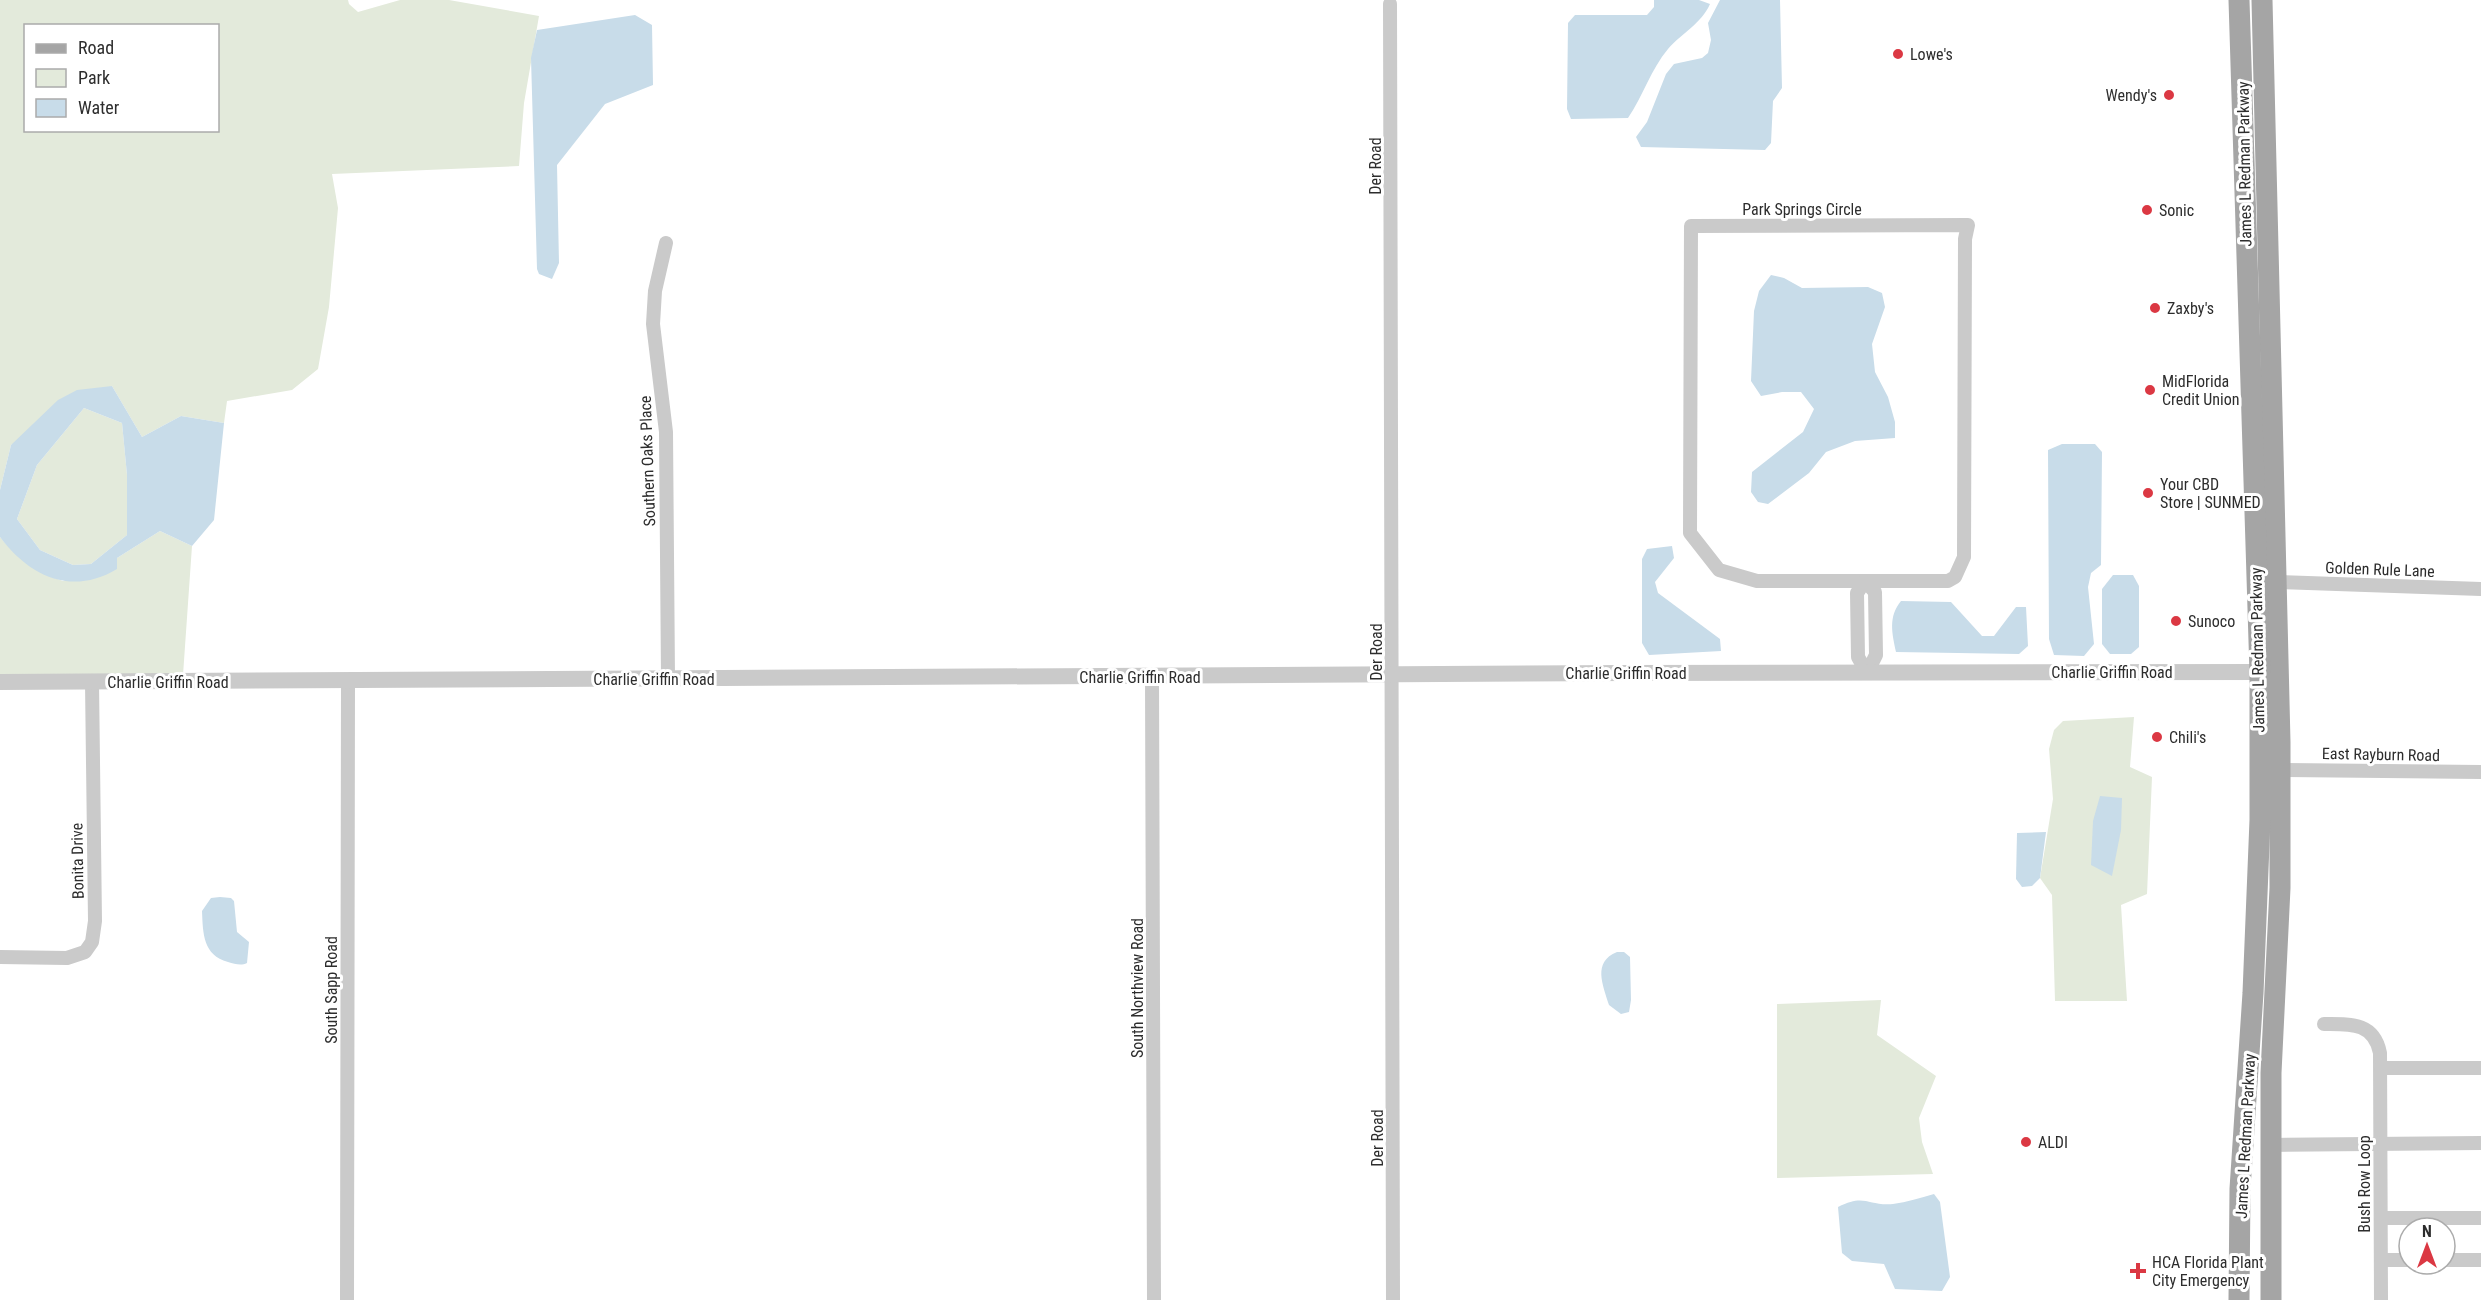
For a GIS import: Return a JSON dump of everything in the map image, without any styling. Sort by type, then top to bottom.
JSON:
[{"type":"main road","name":"James L Redman Parkway","points":[[2240,0],[2246,253],[2269,672],[2280,770],[2280,888],[2270,1145],[2271,1300]]},
{"type":"main road","name":"James L Redman Parkway","points":[[2239,1300],[2240,1189],[2253,993],[2260,820],[2269,672],[2278,582],[2262,0]]},
{"type":"main road","points":[[2243,112],[2253,135],[2257,239],[2263,248],[2269,251]]},
{"type":"main road","points":[[2246,253],[2259,270],[2261,372],[2273,405]]},
{"type":"street","name":"Der Road","points":[[1390,4],[1394,1300]]},
{"type":"street","name":"Park Springs Circle","points":[[1968,225],[1965,239],[1964,557],[1955,576],[1948,581],[1865,580],[1757,581],[1719,570],[1690,533],[1691,226],[1968,225]]},
{"type":"street","name":"Southern Oaks Place","points":[[666,243],[655,291],[653,324],[666,432],[668,678]]},
{"type":"street","points":[[1865,580],[1857,593],[1858,657],[1867,673]]},
{"type":"street","name":"Golden Rule Lane","points":[[2278,582],[2481,589]]},
{"type":"street","name":"Charlie Griffin Road","points":[[0,682],[2269,672]]},
{"type":"street","name":"South Northview Road","points":[[1152,676],[1154,1300]]},
{"type":"street","name":"South Sapp Road","points":[[347,1300],[348,680]]},
{"type":"street","name":"Bonita Drive","points":[[0,957],[66,958],[85,952],[92,942],[94,921],[92,682]]},
{"type":"street","name":"East Rayburn Road","points":[[2280,770],[2481,772]]},
{"type":"street","name":"Bush Row Loop","points":[[2324,1023],[2351,1024],[2368,1031],[2376,1037],[2379,1046],[2380,1300]]},
{"type":"street","points":[[2380,1068],[2481,1068]]},
{"type":"street","points":[[2270,1145],[2481,1143]]},
{"type":"street","points":[[2381,1218],[2481,1218]]},
{"type":"street","points":[[2381,1260],[2397,1260]]},
{"type":"street","points":[[2457,1260],[2481,1260]]},
{"type":"green space","points":[[0,0],[348,0],[358,12],[400,0],[449,0],[539,16],[524,103],[519,166],[332,174],[338,208],[329,307],[318,369],[292,390],[227,401],[224,423],[181,416],[142,437],[112,386],[11,445],[0,490]]},
{"type":"green space","points":[[84,408],[122,423],[127,475],[127,535],[91,564],[73,565],[40,550],[17,519],[37,465]]},
{"type":"green space","points":[[160,531],[192,546],[183,675],[0,676],[0,537],[28,564],[63,581],[117,558]]},
{"type":"green space","points":[[2134,717],[2130,767],[2152,777],[2147,894],[2121,905],[2127,1001],[2055,1001],[2052,895],[2040,878],[2053,799],[2049,749],[2054,730],[2063,721]]},
{"type":"green space","points":[[1881,1000],[1877,1035],[1936,1076],[1919,1118],[1922,1142],[1933,1174],[1777,1178],[1777,1004]]},
{"type":"water","points":[[1654,0],[1699,0],[1710,4],[1702,17],[1673,43],[1662,57],[1628,118],[1571,119],[1567,109],[1568,23],[1575,15],[1647,15],[1654,7]]},
{"type":"water","points":[[1720,0],[1780,0],[1782,88],[1773,101],[1771,143],[1765,150],[1641,147],[1636,137],[1647,122],[1666,74],[1674,64],[1702,58],[1708,53],[1711,40],[1708,23]]},
{"type":"water","points":[[635,15],[652,25],[653,85],[605,104],[557,165],[559,263],[552,279],[539,274],[537,269],[531,58],[537,30]]},
{"type":"water","points":[[1771,275],[1784,278],[1802,288],[1868,287],[1882,293],[1885,307],[1872,344],[1875,372],[1888,397],[1895,422],[1895,438],[1855,441],[1826,452],[1809,473],[1768,504],[1758,502],[1751,492],[1752,472],[1803,432],[1814,409],[1801,392],[1782,392],[1761,396],[1751,381],[1754,311],[1759,291]]},
{"type":"water","points":[[112,386],[142,437],[181,416],[224,423],[214,520],[192,546],[160,531],[117,558],[117,569],[84,581],[68,581],[38,572],[25,563],[0,537],[0,490],[11,445],[58,400],[77,390]],"holes":[[[84,408],[122,423],[127,475],[127,535],[91,564],[73,565],[40,550],[17,519],[37,465]]]},
{"type":"water","points":[[2062,444],[2095,444],[2102,452],[2101,565],[2091,573],[2088,587],[2094,644],[2084,656],[2054,655],[2049,639],[2048,450]]},
{"type":"water","points":[[1672,546],[1674,558],[1655,582],[1658,593],[1720,639],[1721,651],[1649,655],[1642,643],[1642,559],[1647,549]]},
{"type":"water","points":[[2113,575],[2133,575],[2139,586],[2139,647],[2131,654],[2110,654],[2102,644],[2102,589]]},
{"type":"water","points":[[1901,601],[1951,602],[1982,636],[1994,636],[2016,607],[2026,607],[2028,646],[2019,654],[1896,652],[1892,632],[1893,619]]},
{"type":"water","points":[[2100,796],[2122,798],[2121,830],[2112,876],[2091,865],[2093,821]]},
{"type":"water","points":[[2046,832],[2040,878],[2032,886],[2022,887],[2016,879],[2017,833]]},
{"type":"water","points":[[211,898],[231,898],[234,901],[237,932],[249,942],[245,964],[240,965],[220,959],[209,949],[206,942],[202,911]]},
{"type":"water","points":[[1617,952],[1624,952],[1630,957],[1631,1000],[1629,1012],[1621,1014],[1609,1005],[1601,975],[1604,962]]},
{"type":"water","points":[[1934,1194],[1940,1202],[1950,1277],[1942,1291],[1895,1289],[1884,1264],[1852,1261],[1842,1253],[1838,1207],[1860,1200],[1893,1204]]},
{"type":"place","name":"Lowe's","points":[[1898,54]]},
{"type":"place","name":"Wendy's","points":[[2169,95]]},
{"type":"place","name":"Sonic","points":[[2147,210]]},
{"type":"place","name":"Zaxby's","points":[[2155,308]]},
{"type":"place","name":"MidFlorida Credit Union","points":[[2150,390]]},
{"type":"place","name":"Your CBD Store | SUNMED","points":[[2148,493]]},
{"type":"place","name":"Sunoco","points":[[2176,621]]},
{"type":"place","name":"Chili's","points":[[2157,737]]},
{"type":"place","name":"ALDI","points":[[2026,1142]]},
{"type":"place","name":"HCA Florida Plant City Emergency","points":[[2138,1271]]}]
